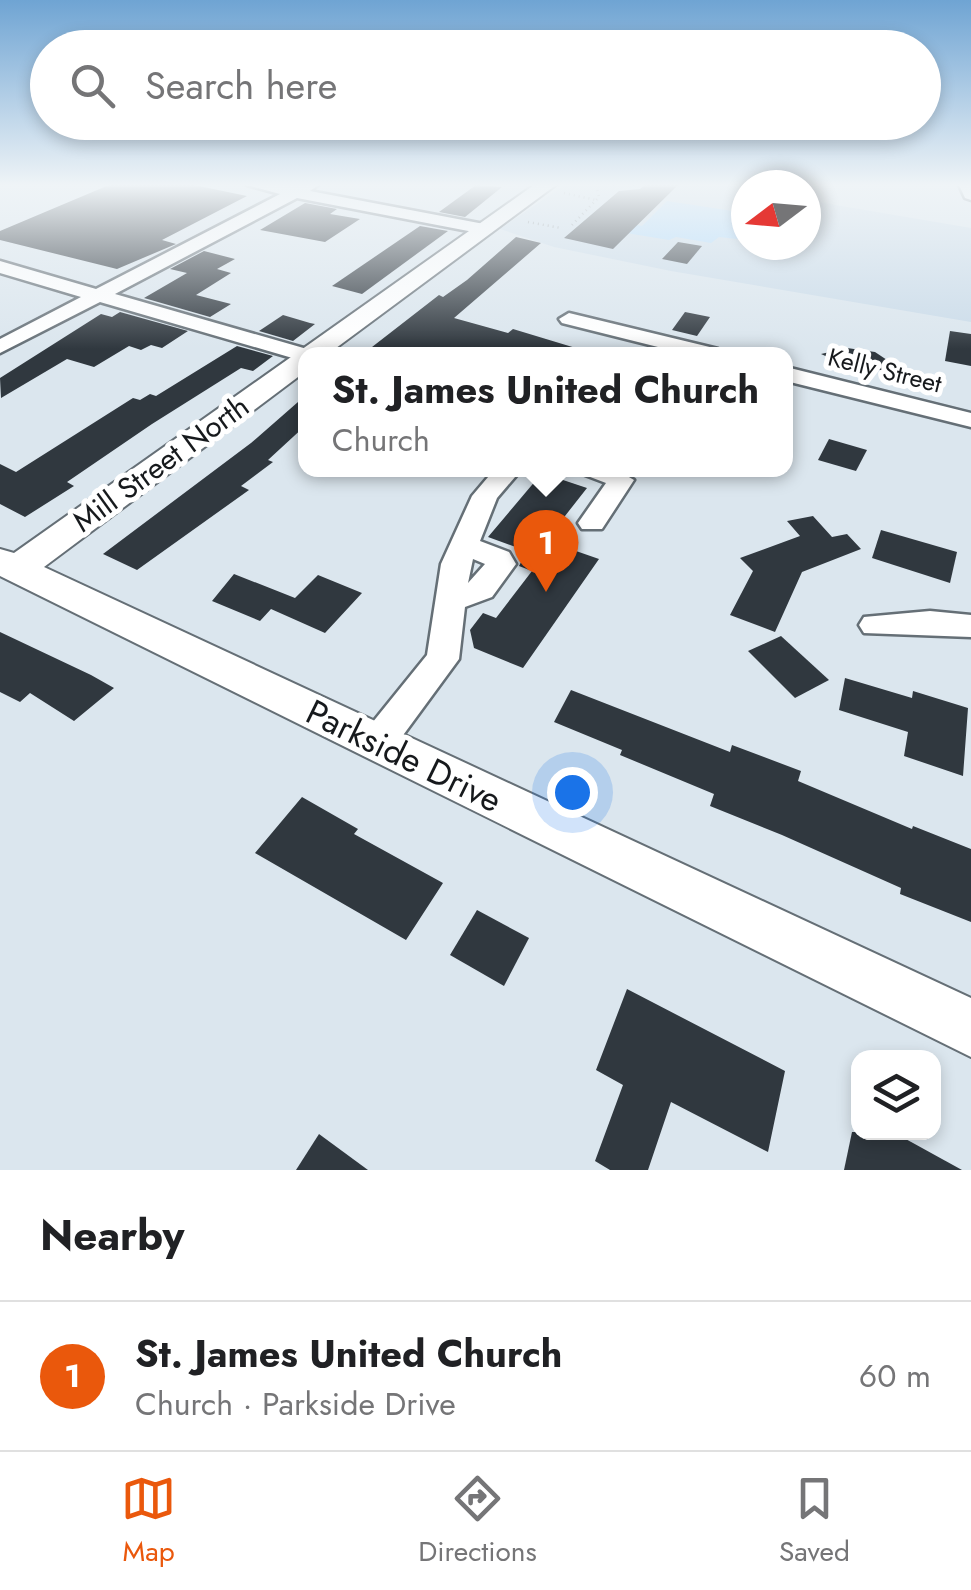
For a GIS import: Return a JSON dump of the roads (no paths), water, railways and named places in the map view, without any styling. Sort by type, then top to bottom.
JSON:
[{"type":"main road","name":"Mill Street North","points":[[320,347],[469,240]]},
{"type":"main road","name":"Mill Street North","points":[[8,566],[298,363]]},
{"type":"main road","name":"Parkside Drive","points":[[8,566],[971,1028]]},
{"type":"street","points":[[0,347],[205,240]]},
{"type":"street","points":[[0,268],[298,353]]},
{"type":"street","points":[[569,319],[681,347]]},
{"type":"street","points":[[612,347],[624,333]]},
{"type":"street","name":"Kelly Street","points":[[793,376],[971,420]]},
{"type":"street","points":[[377,743],[443,659],[456,564],[485,496],[502,477]]},
{"type":"street","points":[[592,523],[620,480],[612,477]]},
{"type":"street","points":[[875,625],[930,622],[971,626]]},
{"type":"place","name":"St. James United Church","points":[[546,592]]}]
